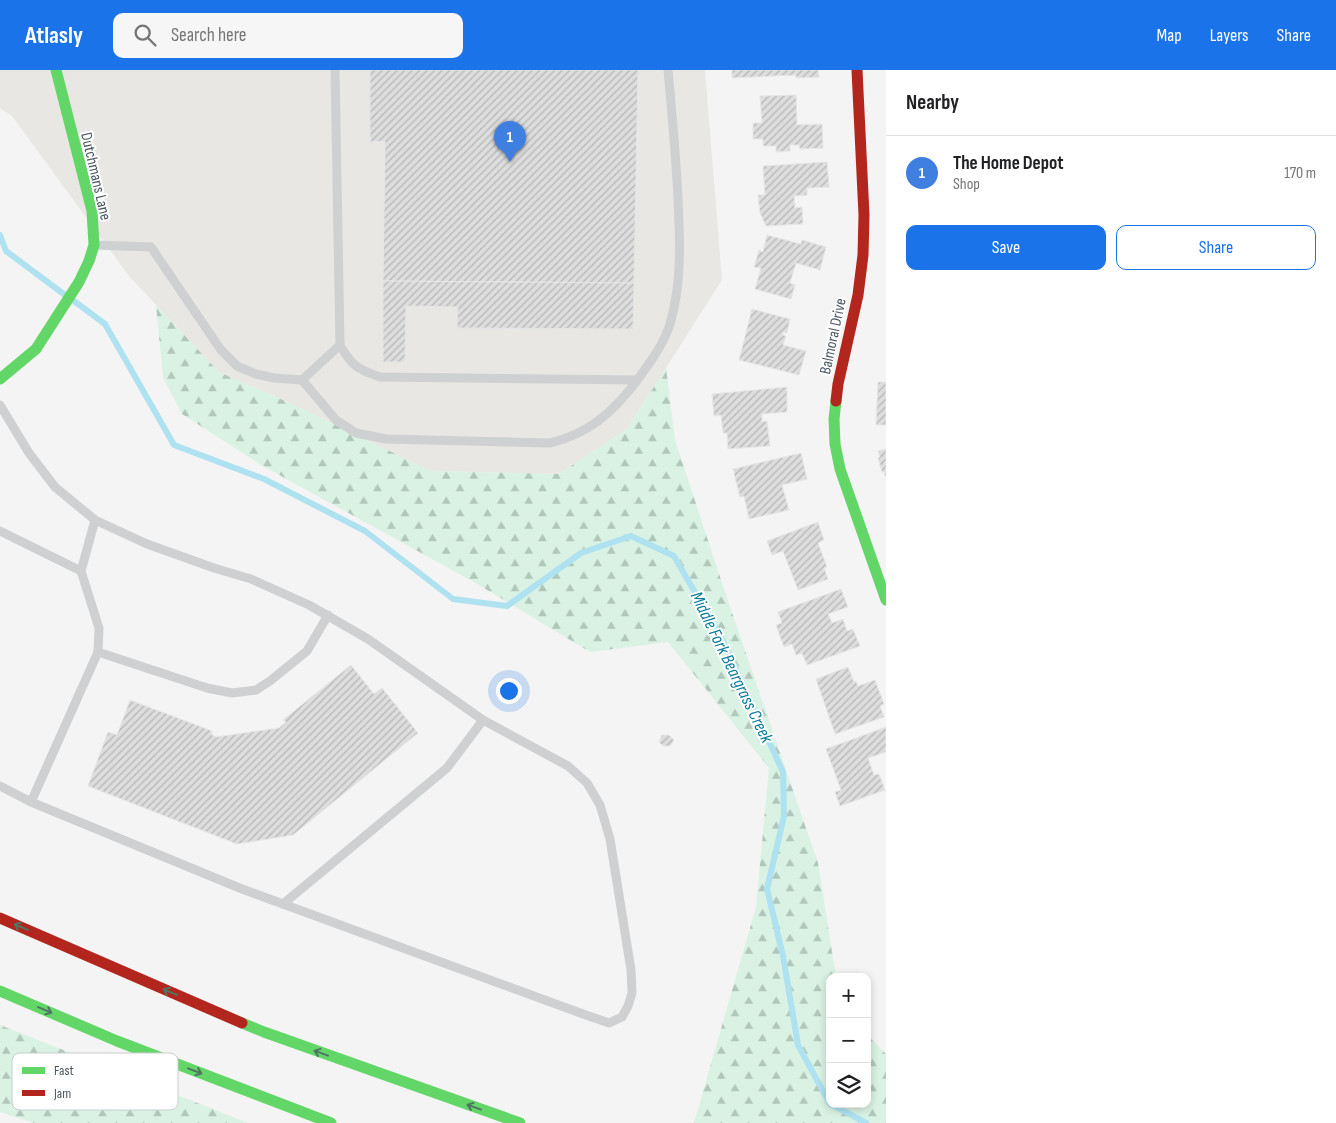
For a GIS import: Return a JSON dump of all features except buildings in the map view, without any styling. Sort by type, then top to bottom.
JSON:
[{"type":"main road","name":"Dutchmans Lane","points":[[0,379],[36,349],[79,282],[94,245],[92,211],[56,70]]},
{"type":"main road","name":"Balmoral Drive","points":[[857,70],[864,215],[863,255],[858,295],[838,384],[834,427],[840,469],[886,600]]},
{"type":"main road","points":[[0,918],[264,1032],[520,1123]]},
{"type":"main road","points":[[0,991],[147,1053]]},
{"type":"main road","points":[[178,1065],[331,1123]]},
{"type":"lane","points":[[335,70],[340,345],[349,362],[362,371],[380,377],[637,380]]},
{"type":"lane","points":[[94,245],[151,247],[221,350],[237,366],[256,374],[274,378],[302,380],[336,420],[356,432],[386,439],[550,443],[568,438],[592,426],[611,411],[656,355],[670,325],[679,280],[681,252],[676,155],[668,70]]},
{"type":"lane","points":[[302,380],[340,345]]},
{"type":"lane","points":[[0,405],[29,453],[55,487],[95,520],[147,544],[251,579],[328,615],[368,639],[483,720],[568,766],[586,783],[600,805],[610,839],[631,970],[632,993],[628,1006],[622,1017],[609,1022],[584,1014],[242,888],[31,802],[0,786]]},
{"type":"lane","points":[[31,802],[98,652],[99,628],[81,571],[95,520]]},
{"type":"lane","points":[[0,531],[81,571]]},
{"type":"lane","points":[[98,652],[207,688],[232,693],[256,690],[286,669],[307,651],[328,615]]},
{"type":"lane","points":[[283,904],[447,768],[483,720]]},
{"type":"shaded area","points":[[0,70],[705,70],[722,280],[627,429],[559,474],[430,471],[292,404],[219,372],[129,276],[12,116],[0,108]]},
{"type":"green space","points":[[156,305],[219,372],[292,404],[431,471],[559,474],[627,429],[666,368],[675,440],[818,863],[835,973],[826,973],[826,1108],[871,1108],[871,1039],[886,1054],[886,1123],[694,1123],[756,907],[769,768],[668,642],[590,652],[474,582],[261,465],[182,414],[163,377]]},
{"type":"green space","points":[[0,1025],[71,1053],[12,1053],[12,1110],[178,1110],[178,1095],[248,1123],[34,1123],[0,1112]]},
{"type":"waterway","name":"Middle Fork Beargrass Creek","points":[[0,235],[6,251],[65,295]]},
{"type":"waterway","name":"Middle Fork Beargrass Creek","points":[[74,301],[105,324],[174,445],[264,479],[365,531],[453,599],[507,606],[581,553],[631,536],[674,556],[722,639],[783,772],[784,816],[767,889],[783,956],[798,1045],[826,1097]]},
{"type":"waterway","name":"Middle Fork Beargrass Creek","points":[[838,1108],[866,1123]]},
{"type":"traffic: fast","points":[[0,379],[36,349],[79,282],[94,245],[92,211],[56,70]]},
{"type":"traffic: fast","points":[[836,401],[834,419],[835,444],[840,469],[886,600]]},
{"type":"traffic: fast","points":[[0,991],[148,1053]]},
{"type":"traffic: fast","points":[[242,1023],[520,1123]]},
{"type":"traffic: fast","points":[[178,1064],[331,1123]]},
{"type":"traffic: jam","points":[[836,401],[858,295],[863,255],[864,215],[857,70]]},
{"type":"traffic: jam","points":[[0,918],[242,1023]]},
{"type":"place","name":"The Home Depot","points":[[510,162]]}]
